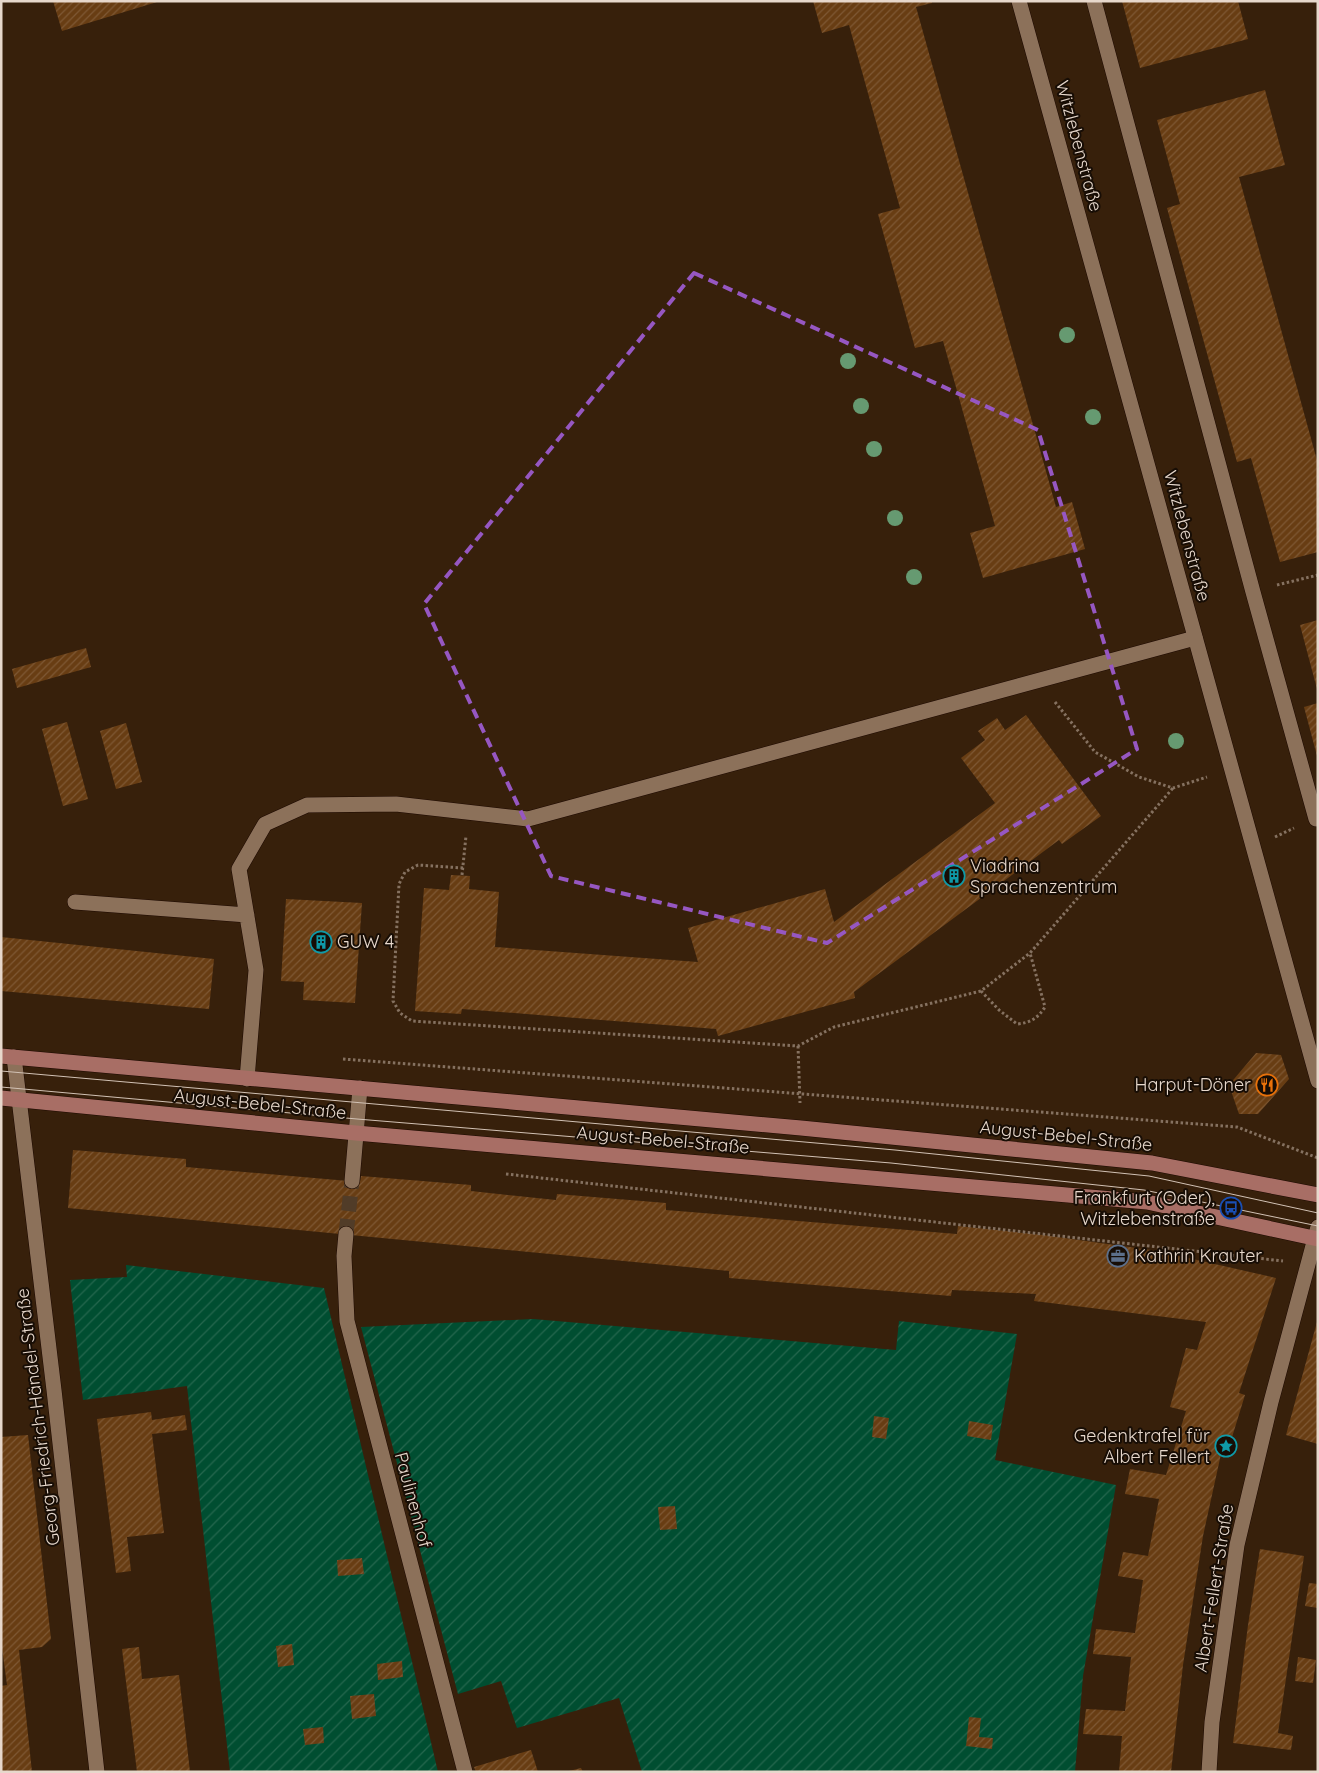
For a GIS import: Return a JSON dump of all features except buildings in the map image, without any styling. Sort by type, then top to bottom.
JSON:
[{"type":"street","name":"Witzlebenstraße","points":[[1019,1],[1318,1081]]},
{"type":"street","points":[[1094,1],[1253,592],[1317,819]]},
{"type":"street","points":[[246,1078],[256,970],[239,869],[265,824],[306,805],[396,804],[528,819],[1195,638]]},
{"type":"street","points":[[75,902],[247,915]]},
{"type":"street","name":"August-Bebel-Straße","points":[[8,1057],[801,1128],[1152,1162],[1318,1195]]},
{"type":"street","name":"Georg-Friedrich-Händel-Straße","points":[[8,1057],[20,1099],[97,1772]]},
{"type":"street","points":[[352,1181],[360,1088]]},
{"type":"street","name":"August-Bebel-Straße","points":[[1,1098],[356,1133],[1147,1202],[1317,1235]]},
{"type":"street","name":"Paulinenhof","points":[[346,1234],[344,1256],[347,1321],[465,1772]]},
{"type":"street","name":"Albert-Fellert-Straße","points":[[1209,1772],[1212,1722],[1237,1545],[1271,1402],[1307,1264],[1317,1235]]},
{"type":"path","points":[[1253,592],[1318,575]]},
{"type":"path","points":[[1038,680],[1095,752],[1139,777],[1173,788]]},
{"type":"path","points":[[463,868],[418,865],[406,872],[399,884],[393,1000],[400,1013],[412,1021],[798,1046],[834,1027],[981,991],[1030,953],[1173,788],[1232,770]]},
{"type":"path","points":[[462,876],[468,812]]},
{"type":"path","points":[[1253,846],[1317,819]]},
{"type":"path","points":[[981,991],[999,1010],[1017,1024],[1028,1023],[1041,1014],[1045,1006],[1030,953]]},
{"type":"path","points":[[798,1046],[801,1128]]},
{"type":"path","points":[[334,1058],[800,1092],[1237,1127],[1318,1158]]},
{"type":"path","points":[[503,1174],[1307,1264]]},
{"type":"highlighted area","points":[[694,273],[1038,430],[1137,749],[827,943],[551,876],[424,604]]},
{"type":"green space","points":[[126,1265],[324,1288],[438,1772],[230,1772],[187,1386],[83,1400],[70,1280],[127,1277]]},
{"type":"green space","points":[[533,1319],[896,1350],[899,1321],[1017,1334],[995,1460],[1116,1485],[1083,1676],[1075,1772],[642,1772],[619,1698],[517,1728],[501,1681],[458,1694],[361,1327]]},
{"type":"tunnel","points":[[346,1234],[352,1181]]},
{"type":"tram line","points":[[1,1071],[895,1150],[1149,1176],[1318,1213]]},
{"type":"tram line","points":[[1,1087],[357,1119],[891,1163],[1144,1190],[1318,1226]]},
{"type":"place","name":"Viadrina Sprachenzentrum","points":[[954,876]]},
{"type":"place","name":"GUW 4","points":[[321,942]]},
{"type":"place","name":"Harput-Döner","points":[[1267,1085]]},
{"type":"place","name":"Frankfurt (Oder), Witzlebenstraße","points":[[1231,1208]]},
{"type":"place","name":"Kathrin Krauter","points":[[1118,1256]]},
{"type":"place","name":"Gedenktrafel für Albert Fellert","points":[[1226,1446]]}]
